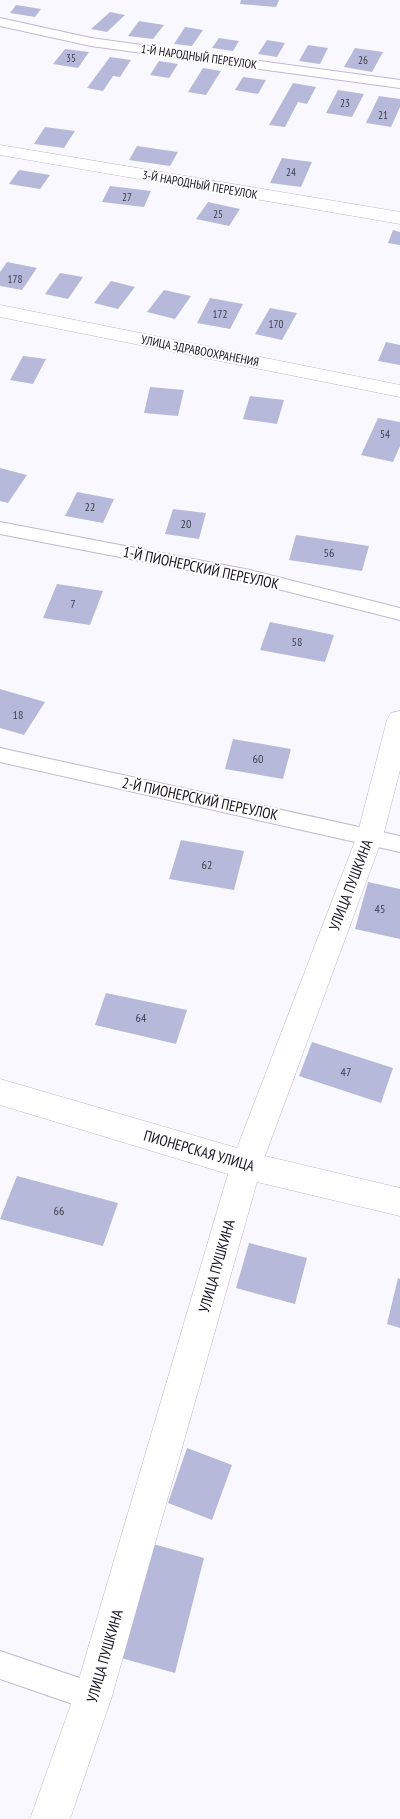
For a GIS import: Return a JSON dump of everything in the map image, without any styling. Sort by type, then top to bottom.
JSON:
[{"type":"street","name":"3-Й НАРОДНЫЙ ПЕРЕУЛОК","points":[[0,150],[400,218]]},
{"type":"street","name":"УЛИЦА ЗДРАВООХРАНЕНИЯ","points":[[0,311],[400,391]]},
{"type":"street","name":"УЛИЦА ПУШКИНА","points":[[50,1819],[93,1696],[246,1165],[370,836],[400,720]]},
{"type":"street","name":"ПИОНЕРСКАЯ УЛИЦА","points":[[0,1092],[246,1165],[400,1202]]},
{"type":"lane","name":"1-Й НАРОДНЫЙ ПЕРЕУЛОК","points":[[0,22],[91,42],[400,84]]},
{"type":"lane","name":"1-Й ПИОНЕРСКИЙ ПЕРЕУЛОК","points":[[0,528],[250,576],[400,614]]},
{"type":"lane","name":"2-Й ПИОНЕРСКИЙ ПЕРЕУЛОК","points":[[0,755],[400,844]]},
{"type":"lane","points":[[0,1665],[93,1696]]},
{"type":"building","points":[[241,0],[279,0],[276,7],[240,4]]},
{"type":"building","points":[[16,5],[41,9],[35,17],[10,13]]},
{"type":"building","points":[[110,12],[125,15],[107,32],[91,29]]},
{"type":"building","points":[[139,21],[164,25],[153,39],[128,36]]},
{"type":"building","points":[[185,27],[203,30],[192,46],[174,44]]},
{"type":"building","points":[[219,38],[239,41],[233,51],[212,48]]},
{"type":"building","points":[[267,40],[285,43],[277,57],[258,54]]},
{"type":"building","points":[[308,45],[328,48],[320,64],[299,61]]},
{"type":"building","points":[[355,48],[383,52],[372,72],[344,67]]},
{"type":"building","points":[[65,49],[89,52],[78,68],[53,64]]},
{"type":"building","points":[[110,57],[131,60],[120,77],[113,76],[103,91],[87,88]]},
{"type":"building","points":[[159,61],[178,64],[169,78],[150,75]]},
{"type":"building","points":[[203,68],[221,71],[206,95],[188,92]]},
{"type":"building","points":[[243,77],[266,80],[258,94],[235,90]]},
{"type":"building","points":[[293,83],[316,87],[307,104],[298,102],[285,127],[269,125]]},
{"type":"building","points":[[338,90],[364,94],[352,117],[326,113]]},
{"type":"building","points":[[379,96],[400,99],[400,107],[391,127],[366,123]]},
{"type":"building","points":[[45,127],[75,131],[64,148],[34,144]]},
{"type":"building","points":[[137,146],[178,152],[170,166],[129,160]]},
{"type":"building","points":[[282,158],[312,162],[301,187],[270,183]]},
{"type":"building","points":[[19,170],[50,175],[40,189],[9,184]]},
{"type":"building","points":[[110,186],[151,191],[144,207],[102,202]]},
{"type":"building","points":[[208,202],[240,209],[229,226],[196,219]]},
{"type":"building","points":[[393,230],[400,232],[400,245],[388,243]]},
{"type":"building","points":[[7,262],[37,268],[22,290],[0,286],[0,272]]},
{"type":"building","points":[[60,273],[83,277],[68,299],[45,294]]},
{"type":"building","points":[[111,281],[135,287],[118,309],[94,303]]},
{"type":"building","points":[[164,290],[191,296],[175,319],[147,312]]},
{"type":"building","points":[[210,298],[243,304],[230,329],[197,323]]},
{"type":"building","points":[[270,308],[297,313],[282,340],[255,334]]},
{"type":"building","points":[[386,342],[400,345],[400,365],[378,361]]},
{"type":"building","points":[[23,356],[46,359],[33,384],[10,380]]},
{"type":"building","points":[[150,387],[184,390],[178,416],[144,413]]},
{"type":"building","points":[[250,396],[284,400],[277,424],[243,419]]},
{"type":"building","points":[[378,418],[400,422],[400,446],[393,462],[361,455]]},
{"type":"building","points":[[0,468],[27,475],[8,503],[0,501]]},
{"type":"building","points":[[77,492],[114,499],[103,523],[65,516]]},
{"type":"building","points":[[173,509],[206,513],[199,539],[165,534]]},
{"type":"building","points":[[296,535],[369,546],[362,571],[289,560]]},
{"type":"building","points":[[57,584],[103,591],[90,625],[43,618]]},
{"type":"building","points":[[270,622],[334,635],[325,662],[260,650]]},
{"type":"building","points":[[0,689],[45,702],[24,735],[0,728]]},
{"type":"building","points":[[233,739],[291,749],[283,779],[225,769]]},
{"type":"building","points":[[181,840],[244,851],[234,890],[169,879]]},
{"type":"building","points":[[368,882],[400,889],[400,939],[355,929]]},
{"type":"building","points":[[106,993],[187,1010],[176,1044],[95,1025]]},
{"type":"building","points":[[312,1042],[393,1068],[381,1103],[299,1076]]},
{"type":"building","points":[[17,1176],[118,1203],[103,1246],[0,1219]]},
{"type":"building","points":[[249,1243],[307,1258],[295,1304],[236,1288]]},
{"type":"building","points":[[398,1278],[400,1279],[400,1328],[387,1324]]},
{"type":"building","points":[[187,1448],[232,1465],[212,1520],[168,1503]]},
{"type":"building","points":[[153,1544],[204,1558],[175,1673],[121,1658]]}]
